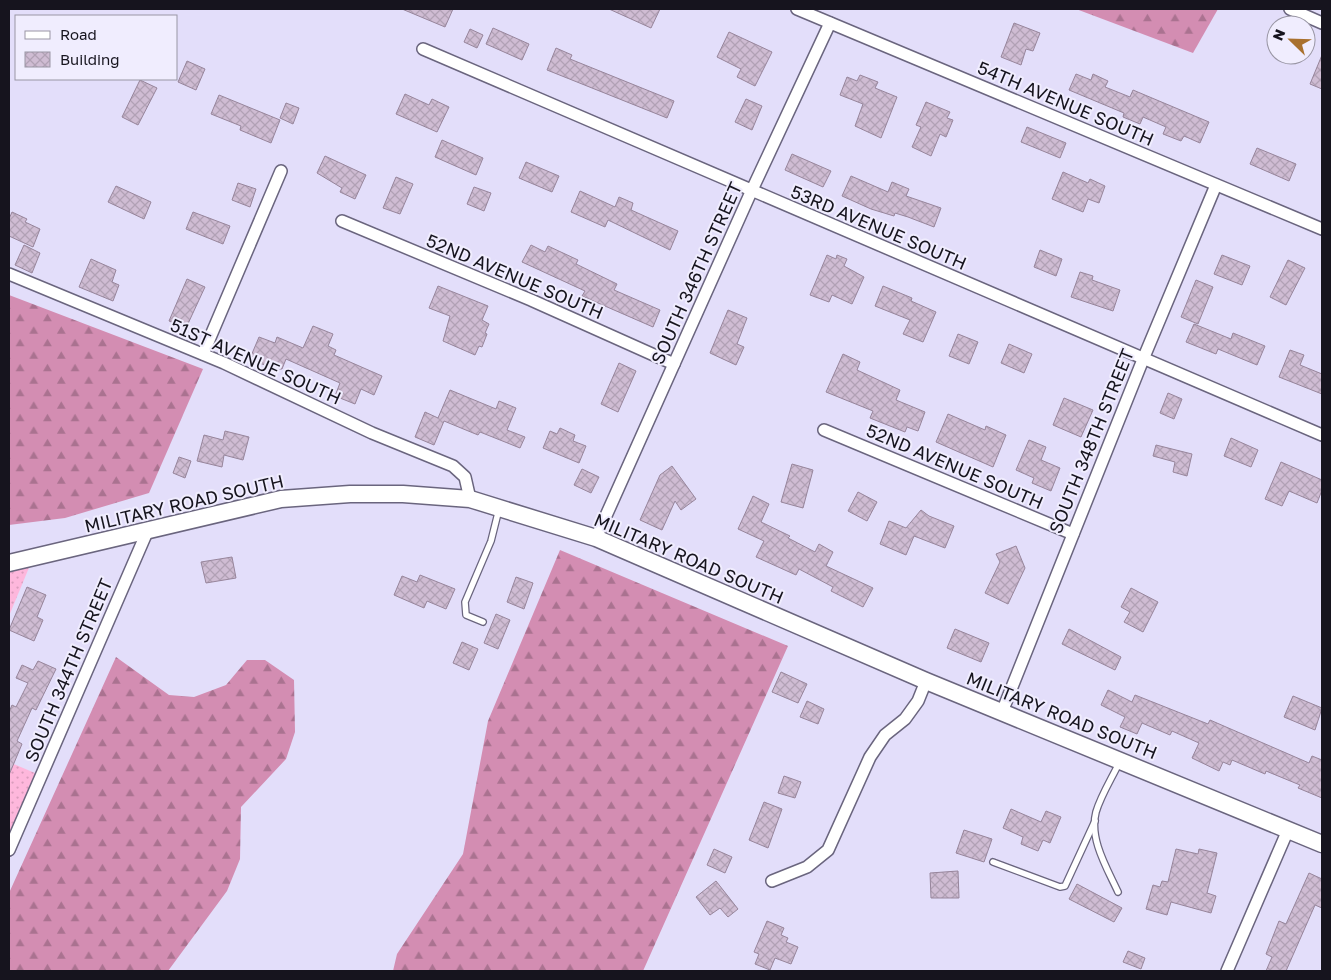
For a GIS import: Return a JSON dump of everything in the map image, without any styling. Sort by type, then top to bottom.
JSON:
[{"type":"main road","name":"MILITARY ROAD SOUTH","points":[[9,563],[281,499],[350,494],[403,494],[470,499],[596,538],[926,681],[1322,844]]},
{"type":"street","name":"54TH AVENUE SOUTH","points":[[796,9],[1322,229]]},
{"type":"street","points":[[1290,9],[1322,23]]},
{"type":"street","name":"SOUTH 346TH STREET","points":[[596,538],[751,192],[830,24]]},
{"type":"street","name":"53RD AVENUE SOUTH","points":[[423,49],[751,192],[1144,357],[1322,435]]},
{"type":"street","points":[[203,354],[281,171]]},
{"type":"street","name":"SOUTH 348TH STREET","points":[[1002,712],[1144,357],[1216,185]]},
{"type":"street","name":"52ND AVENUE SOUTH","points":[[342,221],[531,300],[674,364]]},
{"type":"street","name":"51ST AVENUE SOUTH","points":[[9,274],[203,354],[372,433],[453,466],[465,477],[470,499]]},
{"type":"street","name":"52ND AVENUE SOUTH","points":[[824,430],[1073,534]]},
{"type":"street","name":"SOUTH 344TH STREET","points":[[9,850],[147,532]]},
{"type":"street","points":[[772,881],[807,867],[828,850],[870,757],[885,735],[905,719],[918,701],[926,681]]},
{"type":"street","points":[[1228,971],[1288,830]]},
{"type":"lane","points":[[482,622],[466,615],[465,602],[491,541],[499,507]]},
{"type":"lane","points":[[1118,892],[1103,858],[1094,831],[1096,812],[1120,761]]},
{"type":"lane","points":[[993,862],[1060,886],[1065,886],[1095,821]]},
{"type":"green space","points":[[1076,9],[1218,9],[1193,53]]},
{"type":"green space","points":[[9,295],[203,369],[149,493],[65,518],[9,525]]},
{"type":"green space","points":[[560,550],[788,646],[643,971],[393,971],[397,954],[463,854],[488,721]]},
{"type":"green space","points":[[116,657],[169,695],[194,697],[226,685],[247,660],[265,660],[294,680],[295,732],[286,759],[241,807],[240,859],[227,891],[168,971],[9,971],[9,893]]},
{"type":"shaded area","points":[[33,558],[9,616],[9,563]]},
{"type":"shaded area","points":[[9,762],[42,776],[9,850]]},
{"type":"building","points":[[402,9],[453,9],[445,27]]},
{"type":"building","points":[[609,9],[660,9],[651,28]]},
{"type":"building","points":[[1014,23],[1040,33],[1033,51],[1026,49],[1021,65],[1001,57]]},
{"type":"building","points":[[493,28],[529,44],[522,60],[486,44]]},
{"type":"building","points":[[470,29],[483,35],[477,48],[464,42]]},
{"type":"building","points":[[729,32],[772,52],[755,86],[737,77],[741,69],[717,57]]},
{"type":"building","points":[[556,48],[572,55],[570,59],[674,101],[667,118],[547,70]]},
{"type":"building","points":[[1322,55],[1322,89],[1310,84]]},
{"type":"building","points":[[187,61],[205,69],[196,90],[178,82]]},
{"type":"building","points":[[1076,74],[1091,80],[1093,74],[1108,81],[1105,87],[1130,97],[1133,90],[1209,122],[1200,143],[1184,136],[1181,141],[1163,134],[1166,127],[1143,117],[1140,124],[1123,117],[1124,113],[1069,90]]},
{"type":"building","points":[[860,75],[878,82],[875,88],[897,97],[881,138],[855,126],[863,104],[840,95],[847,77],[857,81]]},
{"type":"building","points":[[140,80],[157,88],[138,125],[122,117]]},
{"type":"building","points":[[405,94],[429,105],[432,99],[449,107],[437,132],[396,114]]},
{"type":"building","points":[[219,95],[280,120],[271,143],[240,130],[241,126],[211,114]]},
{"type":"building","points":[[746,99],[762,106],[752,130],[735,122]]},
{"type":"building","points":[[926,102],[950,112],[947,118],[953,120],[946,137],[940,134],[931,156],[912,147],[921,127],[916,125]]},
{"type":"building","points":[[286,103],[299,108],[293,124],[280,118]]},
{"type":"building","points":[[1027,127],[1066,143],[1060,158],[1021,142]]},
{"type":"building","points":[[442,140],[483,158],[476,175],[435,157]]},
{"type":"building","points":[[1257,148],[1296,164],[1289,181],[1250,164]]},
{"type":"building","points":[[792,154],[831,171],[823,187],[785,170]]},
{"type":"building","points":[[325,156],[366,175],[355,199],[340,192],[342,188],[317,173]]},
{"type":"building","points":[[526,162],[559,176],[552,192],[519,178]]},
{"type":"building","points":[[1063,172],[1088,183],[1090,179],[1105,186],[1099,203],[1088,199],[1083,212],[1052,199]]},
{"type":"building","points":[[851,176],[888,192],[892,182],[909,189],[906,196],[941,208],[934,227],[895,213],[894,216],[871,209],[842,196]]},
{"type":"building","points":[[396,177],[413,184],[400,214],[383,208]]},
{"type":"building","points":[[238,183],[256,189],[250,207],[232,200]]},
{"type":"building","points":[[116,186],[151,202],[144,219],[108,202]]},
{"type":"building","points":[[474,187],[491,193],[484,211],[467,204]]},
{"type":"building","points":[[580,191],[615,207],[619,197],[633,203],[631,210],[678,231],[670,250],[608,220],[605,227],[571,212]]},
{"type":"building","points":[[12,212],[27,219],[25,222],[40,229],[33,247],[9,236],[9,219]]},
{"type":"building","points":[[193,212],[230,226],[223,244],[186,229]]},
{"type":"building","points":[[24,245],[40,253],[32,273],[15,265]]},
{"type":"building","points":[[531,245],[545,252],[548,246],[578,260],[576,264],[617,284],[614,290],[660,310],[653,327],[582,296],[585,291],[522,262]]},
{"type":"building","points":[[1040,250],[1062,259],[1056,276],[1034,267]]},
{"type":"building","points":[[827,255],[836,259],[837,255],[847,259],[844,266],[864,277],[852,304],[832,295],[829,302],[810,295]]},
{"type":"building","points":[[1222,255],[1250,266],[1242,285],[1214,274]]},
{"type":"building","points":[[91,259],[116,270],[112,282],[119,285],[113,301],[79,287]]},
{"type":"building","points":[[1288,260],[1305,268],[1286,305],[1270,297]]},
{"type":"building","points":[[1080,272],[1093,276],[1092,280],[1120,290],[1113,311],[1071,297]]},
{"type":"building","points":[[187,279],[205,287],[186,328],[169,321]]},
{"type":"building","points":[[1196,280],[1213,287],[1198,324],[1181,317]]},
{"type":"building","points":[[438,286],[488,306],[482,320],[489,324],[485,333],[487,334],[482,347],[479,346],[475,355],[443,341],[450,316],[429,308]]},
{"type":"building","points":[[883,286],[912,298],[911,301],[936,312],[923,342],[903,334],[910,320],[875,306]]},
{"type":"building","points":[[728,310],[747,318],[737,344],[744,347],[736,365],[710,353]]},
{"type":"building","points":[[1194,324],[1231,339],[1233,333],[1265,346],[1257,365],[1218,349],[1216,354],[1186,342]]},
{"type":"building","points":[[313,326],[333,334],[328,346],[336,350],[334,355],[382,376],[374,395],[361,389],[355,404],[335,396],[340,383],[286,359],[282,369],[277,369],[259,363],[260,360],[251,356],[259,337],[275,343],[277,337],[303,348]]},
{"type":"building","points":[[958,334],[978,342],[969,364],[949,356]]},
{"type":"building","points":[[1009,344],[1032,354],[1024,373],[1001,363]]},
{"type":"building","points":[[1290,350],[1304,355],[1300,365],[1322,374],[1322,394],[1279,377]]},
{"type":"building","points":[[843,354],[860,362],[857,370],[900,390],[896,400],[925,412],[918,431],[907,427],[905,432],[870,418],[873,411],[826,392]]},
{"type":"building","points":[[619,363],[636,371],[618,412],[601,404]]},
{"type":"building","points":[[450,390],[496,409],[499,401],[516,408],[507,430],[525,437],[520,448],[480,432],[478,435],[444,421],[434,445],[415,437],[425,412],[438,418]]},
{"type":"building","points":[[1168,393],[1182,399],[1174,419],[1160,413]]},
{"type":"building","points":[[1064,398],[1093,410],[1081,437],[1053,425]]},
{"type":"building","points":[[948,414],[985,430],[986,426],[1006,435],[993,467],[936,442]]},
{"type":"building","points":[[560,428],[575,435],[573,441],[586,446],[579,463],[543,448],[550,431],[557,434]]},
{"type":"building","points":[[225,431],[249,437],[243,460],[224,455],[222,467],[197,461],[204,435],[223,440]]},
{"type":"building","points":[[1231,438],[1258,450],[1251,467],[1224,456]]},
{"type":"building","points":[[1029,440],[1046,447],[1041,460],[1060,468],[1051,491],[1032,483],[1034,478],[1016,470]]},
{"type":"building","points":[[1156,445],[1192,454],[1187,476],[1173,472],[1175,462],[1153,456]]},
{"type":"building","points":[[179,457],[191,461],[185,478],[173,473]]},
{"type":"building","points":[[1281,462],[1322,480],[1322,490],[1317,503],[1289,491],[1282,506],[1265,499]]},
{"type":"building","points":[[792,464],[813,470],[803,508],[781,502]]},
{"type":"building","points":[[672,466],[696,499],[681,510],[675,501],[662,530],[640,520],[660,475]]},
{"type":"building","points":[[582,469],[599,477],[591,493],[574,485]]},
{"type":"building","points":[[858,492],[877,502],[867,521],[848,511]]},
{"type":"building","points":[[753,496],[769,504],[761,522],[790,536],[788,538],[815,552],[819,544],[833,552],[826,566],[873,588],[863,607],[831,591],[833,587],[799,569],[796,575],[756,557],[764,541],[738,529]]},
{"type":"building","points":[[921,510],[929,516],[954,526],[945,548],[914,536],[906,555],[880,544],[889,521],[906,528]]},
{"type":"building","points":[[1016,546],[1025,568],[1008,604],[985,593],[1000,562],[996,554]]},
{"type":"building","points":[[232,557],[236,578],[206,583],[201,562]]},
{"type":"building","points":[[420,575],[455,589],[446,609],[427,601],[424,608],[394,595],[402,576],[417,582]]},
{"type":"building","points":[[516,577],[533,583],[524,609],[507,602]]},
{"type":"building","points":[[27,587],[46,595],[37,617],[43,620],[34,641],[9,630]]},
{"type":"building","points":[[1131,588],[1158,602],[1143,632],[1124,622],[1130,612],[1121,607]]},
{"type":"building","points":[[496,614],[510,620],[498,649],[484,643]]},
{"type":"building","points":[[955,629],[989,643],[981,662],[947,648]]},
{"type":"building","points":[[1069,629],[1121,657],[1115,670],[1062,644]]},
{"type":"building","points":[[462,642],[478,649],[469,670],[453,663]]},
{"type":"building","points":[[38,661],[56,669],[36,710],[32,708],[17,741],[22,744],[9,775],[9,712],[12,705],[16,707],[28,683],[16,678],[22,665],[33,670]]},
{"type":"building","points":[[781,672],[807,684],[798,703],[772,692]]},
{"type":"building","points":[[1108,690],[1132,702],[1135,695],[1208,724],[1210,720],[1309,763],[1312,756],[1322,760],[1322,798],[1298,788],[1300,785],[1266,771],[1265,774],[1232,760],[1230,765],[1223,762],[1219,771],[1192,758],[1199,743],[1172,731],[1170,735],[1142,723],[1137,734],[1120,727],[1125,717],[1101,705]]},
{"type":"building","points":[[1293,696],[1322,708],[1315,730],[1284,717]]},
{"type":"building","points":[[807,701],[824,709],[818,724],[800,717]]},
{"type":"building","points":[[784,776],[801,782],[795,798],[778,793]]},
{"type":"building","points":[[764,802],[782,809],[768,848],[749,840]]},
{"type":"building","points":[[1011,809],[1041,822],[1046,811],[1061,817],[1050,843],[1043,840],[1038,851],[1021,844],[1023,837],[1003,828]]},
{"type":"building","points":[[964,830],[992,839],[984,862],[956,853]]},
{"type":"building","points":[[714,849],[732,857],[725,873],[707,865]]},
{"type":"building","points":[[1176,849],[1198,854],[1199,849],[1217,853],[1207,893],[1216,896],[1211,913],[1171,902],[1167,915],[1146,909],[1153,885],[1160,887],[1162,881],[1168,882]]},
{"type":"building","points":[[958,871],[959,898],[931,898],[930,873]]},
{"type":"building","points":[[1309,873],[1322,879],[1322,908],[1315,905],[1286,971],[1266,971],[1272,957],[1266,954],[1279,921],[1286,924]]},
{"type":"building","points":[[716,881],[738,909],[728,917],[720,908],[710,915],[696,897]]},
{"type":"building","points":[[1077,884],[1122,908],[1114,922],[1069,899]]},
{"type":"building","points":[[767,921],[784,928],[781,935],[788,938],[786,942],[798,947],[791,964],[775,958],[770,970],[755,964],[759,954],[754,952]]},
{"type":"building","points":[[1128,951],[1145,958],[1141,969],[1123,962]]}]
